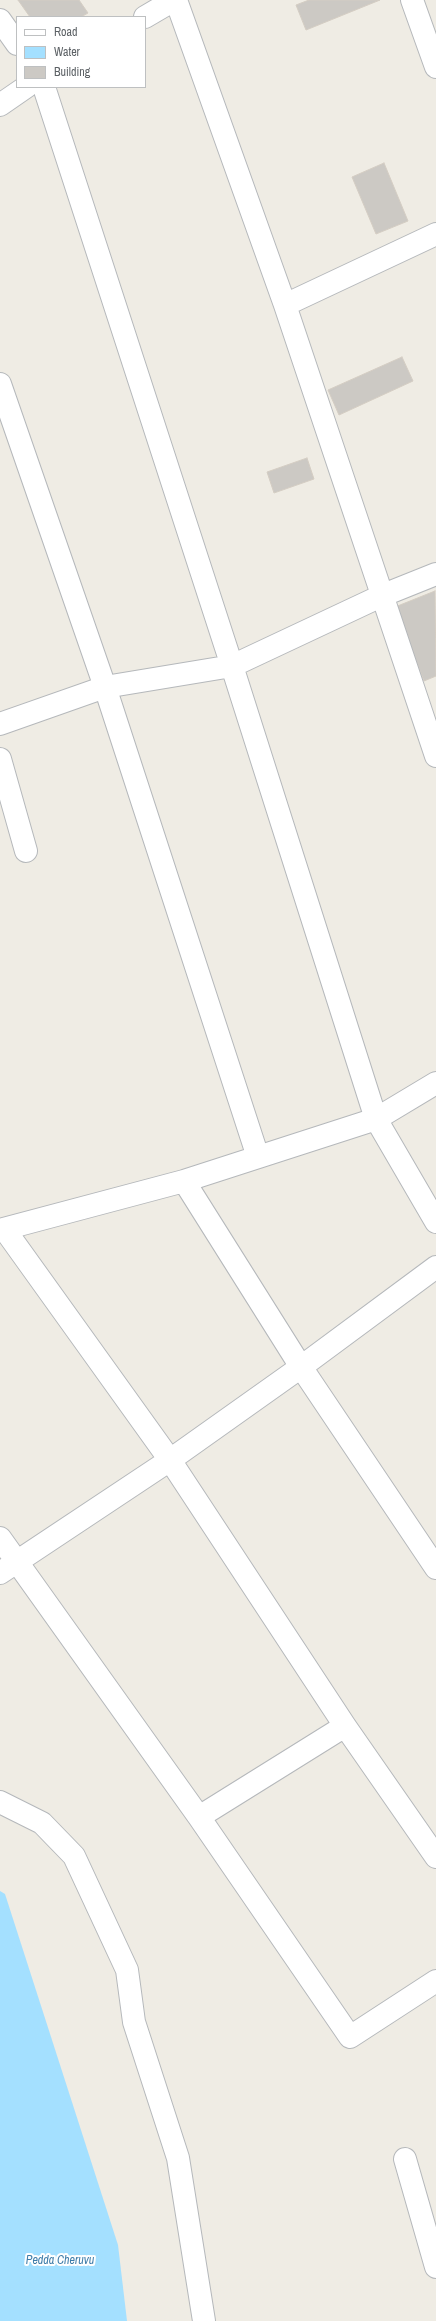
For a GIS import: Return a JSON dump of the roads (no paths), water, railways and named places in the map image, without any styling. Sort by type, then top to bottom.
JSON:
[{"type":"street","points":[[146,16],[175,0],[285,305],[381,596],[436,756]]},
{"type":"street","points":[[412,0],[436,67]]},
{"type":"street","points":[[0,20],[16,43]]},
{"type":"street","points":[[0,105],[25,88]]},
{"type":"street","points":[[44,88],[232,666],[376,1119],[436,1222]]},
{"type":"street","points":[[285,305],[436,234]]},
{"type":"street","points":[[0,384],[105,687],[258,1157]]},
{"type":"street","points":[[0,724],[105,687],[232,666],[381,596],[436,574]]},
{"type":"street","points":[[0,759],[26,850]]},
{"type":"street","points":[[436,1083],[376,1119],[184,1181],[3,1230],[170,1460],[345,1726],[436,1857]]},
{"type":"street","points":[[184,1181],[301,1367],[436,1568]]},
{"type":"street","points":[[8,1567],[170,1460],[301,1367],[436,1267]]},
{"type":"street","points":[[0,1538],[8,1567],[199,1817],[350,2037],[436,1981]]},
{"type":"street","points":[[199,1817],[345,1726]]},
{"type":"street","points":[[0,1802],[42,1824],[74,1856],[127,1970],[134,2022],[178,2158],[204,2321]]},
{"type":"street","points":[[405,2159],[436,2267]]},
{"type":"water","name":"Pedda Cheruvu","points":[[0,1891],[5,1894],[118,2245],[127,2321],[0,2321]]}]
